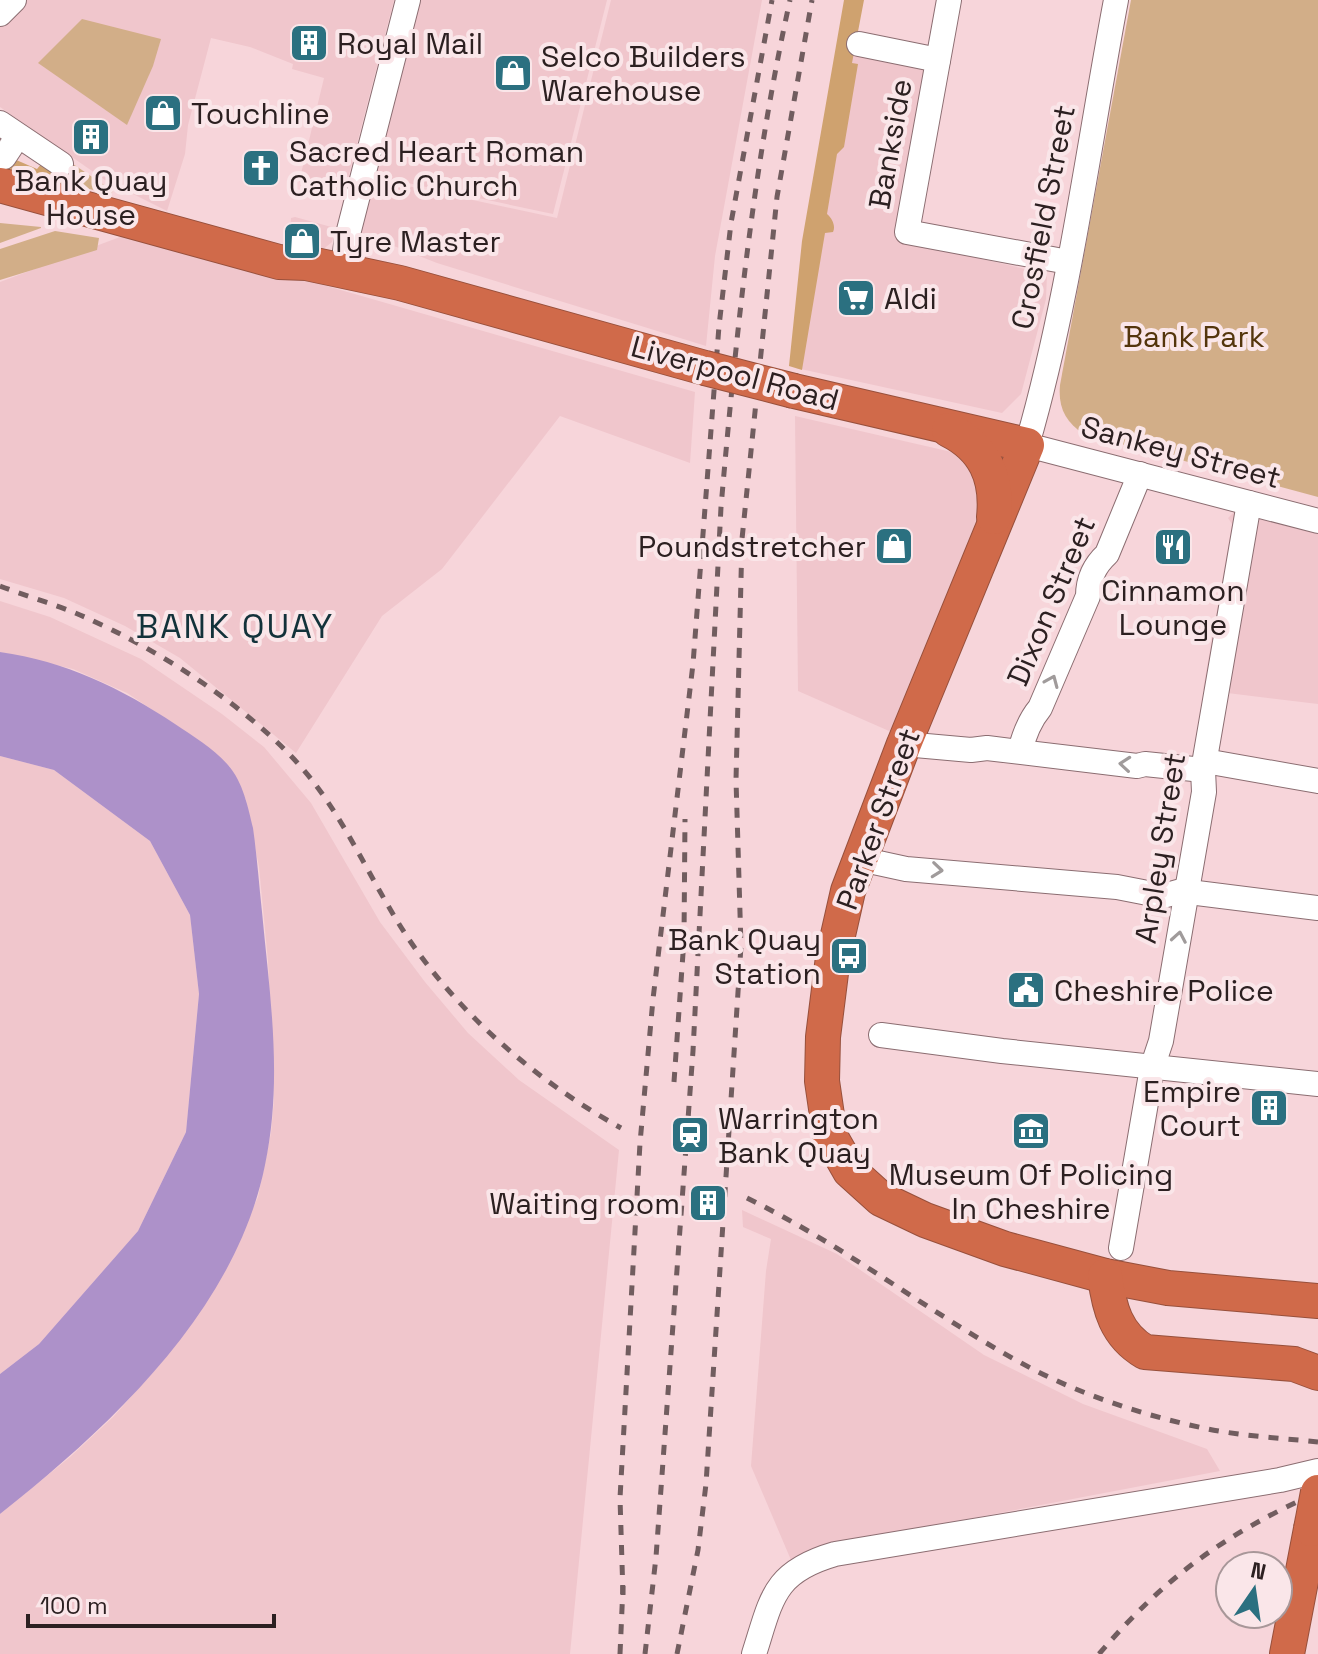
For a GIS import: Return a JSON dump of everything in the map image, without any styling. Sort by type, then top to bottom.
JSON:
[{"type":"highway","points":[[2,171],[69,205]]},
{"type":"highway","points":[[0,198],[69,205]]},
{"type":"highway","name":"Liverpool Road","points":[[69,205],[279,262],[306,263],[400,283],[794,391],[1027,445]]},
{"type":"highway","name":"Liverpool Road","points":[[279,262],[302,275],[340,287],[397,297],[444,296]]},
{"type":"highway","points":[[933,423],[961,437],[981,453],[993,479],[996,503],[994,526]]},
{"type":"highway","name":"Parker Street","points":[[1027,445],[904,744],[848,891],[833,957],[823,1037],[822,1081],[826,1118],[835,1148],[850,1171],[877,1196],[915,1216],[1005,1249],[1121,1269],[1196,1291],[1318,1301]]},
{"type":"highway","points":[[1121,1269],[1145,1328],[1167,1352],[1191,1357],[1294,1364],[1318,1373]]},
{"type":"highway","points":[[1287,1654],[1318,1492]]},
{"type":"street","points":[[0,14],[14,0]]},
{"type":"street","points":[[342,272],[347,238],[408,0]]},
{"type":"street","name":"Bankside","points":[[949,0],[907,232],[1068,262]]},
{"type":"street","name":"Crosfield Street","points":[[1027,445],[1038,409],[1068,262],[1116,0]]},
{"type":"street","points":[[859,44],[938,60]]},
{"type":"street","points":[[2,171],[9,129],[61,164]]},
{"type":"street","name":"Sankey Street","points":[[1027,445],[1318,521]]},
{"type":"street","name":"Dixon Street","points":[[1020,751],[1024,735],[1040,708],[1088,596],[1088,585],[1099,561],[1107,554],[1140,474]]},
{"type":"street","name":"Arpley Street","points":[[1121,1269],[1152,1068],[1161,1041],[1204,792],[1204,766],[1249,503]]},
{"type":"street","points":[[904,744],[1020,751],[1137,766],[1204,766],[1318,781]]},
{"type":"street","points":[[860,859],[906,869],[1117,887],[1163,896],[1181,891],[1318,908]]},
{"type":"street","points":[[881,1035],[1152,1068],[1318,1084]]},
{"type":"street","points":[[754,1654],[771,1601],[789,1574],[811,1561],[835,1554],[1280,1480],[1318,1471]]},
{"type":"shaded area","points":[[0,0],[394,0],[344,194],[299,182],[324,78],[292,69],[293,64],[250,47],[211,38],[188,125],[185,154],[167,211],[105,180],[0,107]]},
{"type":"shaded area","points":[[418,0],[607,0],[553,214],[375,176]]},
{"type":"shaded area","points":[[611,0],[762,0],[715,256],[706,346],[437,263],[361,233],[375,179],[557,218]]},
{"type":"shaded area","points":[[844,0],[864,0],[852,63],[858,64],[844,147],[837,154],[827,214],[834,230],[825,233],[802,370],[789,366],[802,241]]},
{"type":"shaded area","points":[[849,49],[940,67],[903,241],[1047,274],[1046,299],[1021,394],[1002,413],[796,368]]},
{"type":"shaded area","points":[[14,159],[37,169],[43,162],[58,172],[63,183],[0,167]]},
{"type":"shaded area","points":[[291,218],[335,228],[332,242],[316,255],[289,246]]},
{"type":"shaded area","points":[[136,231],[695,392],[690,463],[560,416],[442,569],[382,616],[296,753],[180,658],[125,626],[64,598],[0,579],[0,282]]},
{"type":"shaded area","points":[[795,416],[956,453],[970,469],[985,512],[905,738],[798,691]]},
{"type":"shaded area","points":[[1234,512],[1318,534],[1318,704],[1203,690],[1232,524],[1228,518]]},
{"type":"shaded area","points":[[0,601],[50,617],[141,659],[222,714],[264,747],[311,803],[380,922],[468,1033],[519,1080],[619,1150],[570,1654],[0,1654],[0,1514],[113,1417],[191,1324],[222,1275],[258,1197],[271,1133],[274,1100],[268,961],[259,867],[246,800],[230,767],[201,742],[127,693],[73,669],[0,652]]},
{"type":"shaded area","points":[[0,652],[70,669],[113,688],[196,738],[228,765],[238,779],[253,828],[257,860],[274,1070],[265,1165],[250,1218],[227,1268],[198,1316],[125,1403],[84,1443],[0,1514],[0,1374],[39,1344],[138,1231],[186,1132],[199,994],[190,915],[150,841],[54,770],[0,756]]},
{"type":"shaded area","points":[[0,756],[54,770],[150,841],[190,915],[199,994],[186,1132],[138,1231],[39,1344],[0,1374]]},
{"type":"shaded area","points":[[742,1210],[837,1254],[984,1355],[1083,1404],[1207,1449],[1220,1471],[815,1548],[791,1560],[751,1466],[771,1239],[743,1227]]},
{"type":"green space","name":"Bank Park","points":[[1131,0],[1318,0],[1318,497],[1084,434],[1072,424],[1062,407],[1060,385]]},
{"type":"green space","points":[[82,19],[161,39],[153,66],[127,125],[38,63]]},
{"type":"green space","points":[[70,162],[113,191],[111,194],[63,183],[58,172]]},
{"type":"green space","points":[[0,223],[41,227],[41,228],[0,243]]},
{"type":"green space","points":[[55,231],[99,238],[97,250],[0,280],[0,249]]},
{"type":"railway","points":[[623,1595],[620,1498],[640,1143],[653,999],[693,664],[719,326],[731,223],[772,0]]},
{"type":"railway","points":[[645,1654],[656,1557],[693,1051],[721,507],[747,252],[766,126],[790,0]]},
{"type":"railway","points":[[677,1654],[698,1550],[706,1484],[741,946],[736,780],[742,539],[777,197],[812,0]]},
{"type":"railway","points":[[0,586],[80,615],[143,646],[208,686],[267,733],[293,758],[328,802],[406,935],[450,992],[530,1068],[621,1128]]},
{"type":"railway","points":[[674,1082],[684,939],[685,819]]},
{"type":"railway","points":[[747,1198],[816,1235],[980,1339],[1059,1382],[1130,1409],[1203,1428],[1318,1442]]},
{"type":"railway","points":[[1099,1654],[1173,1579],[1225,1541],[1318,1492]]},
{"type":"railway","points":[[620,1654],[623,1586]]},
{"type":"place","name":"Royal Mail","points":[[309,43]]},
{"type":"place","name":"Selco Builders Warehouse","points":[[513,73]]},
{"type":"place","name":"Touchline","points":[[163,113]]},
{"type":"place","name":"Bank Quay House","points":[[91,137]]},
{"type":"place","name":"Sacred Heart Roman Catholic Church","points":[[261,168]]},
{"type":"place","name":"Tyre Master","points":[[302,241]]},
{"type":"place","name":"Aldi","points":[[856,298]]},
{"type":"place","name":"Poundstretcher","points":[[894,546]]},
{"type":"place","name":"Cinnamon Lounge","points":[[1173,547]]},
{"type":"place","name":"Bank Quay Station","points":[[849,956]]},
{"type":"place","name":"Cheshire Police","points":[[1026,990]]},
{"type":"place","name":"Empire Court","points":[[1269,1108]]},
{"type":"place","name":"Museum Of Policing In Cheshire","points":[[1031,1131]]},
{"type":"place","name":"Warrington Bank Quay","points":[[690,1135]]},
{"type":"place","name":"Waiting room","points":[[708,1203]]},
{"type":"district","name":"BANK QUAY","points":[[235,626]]}]
